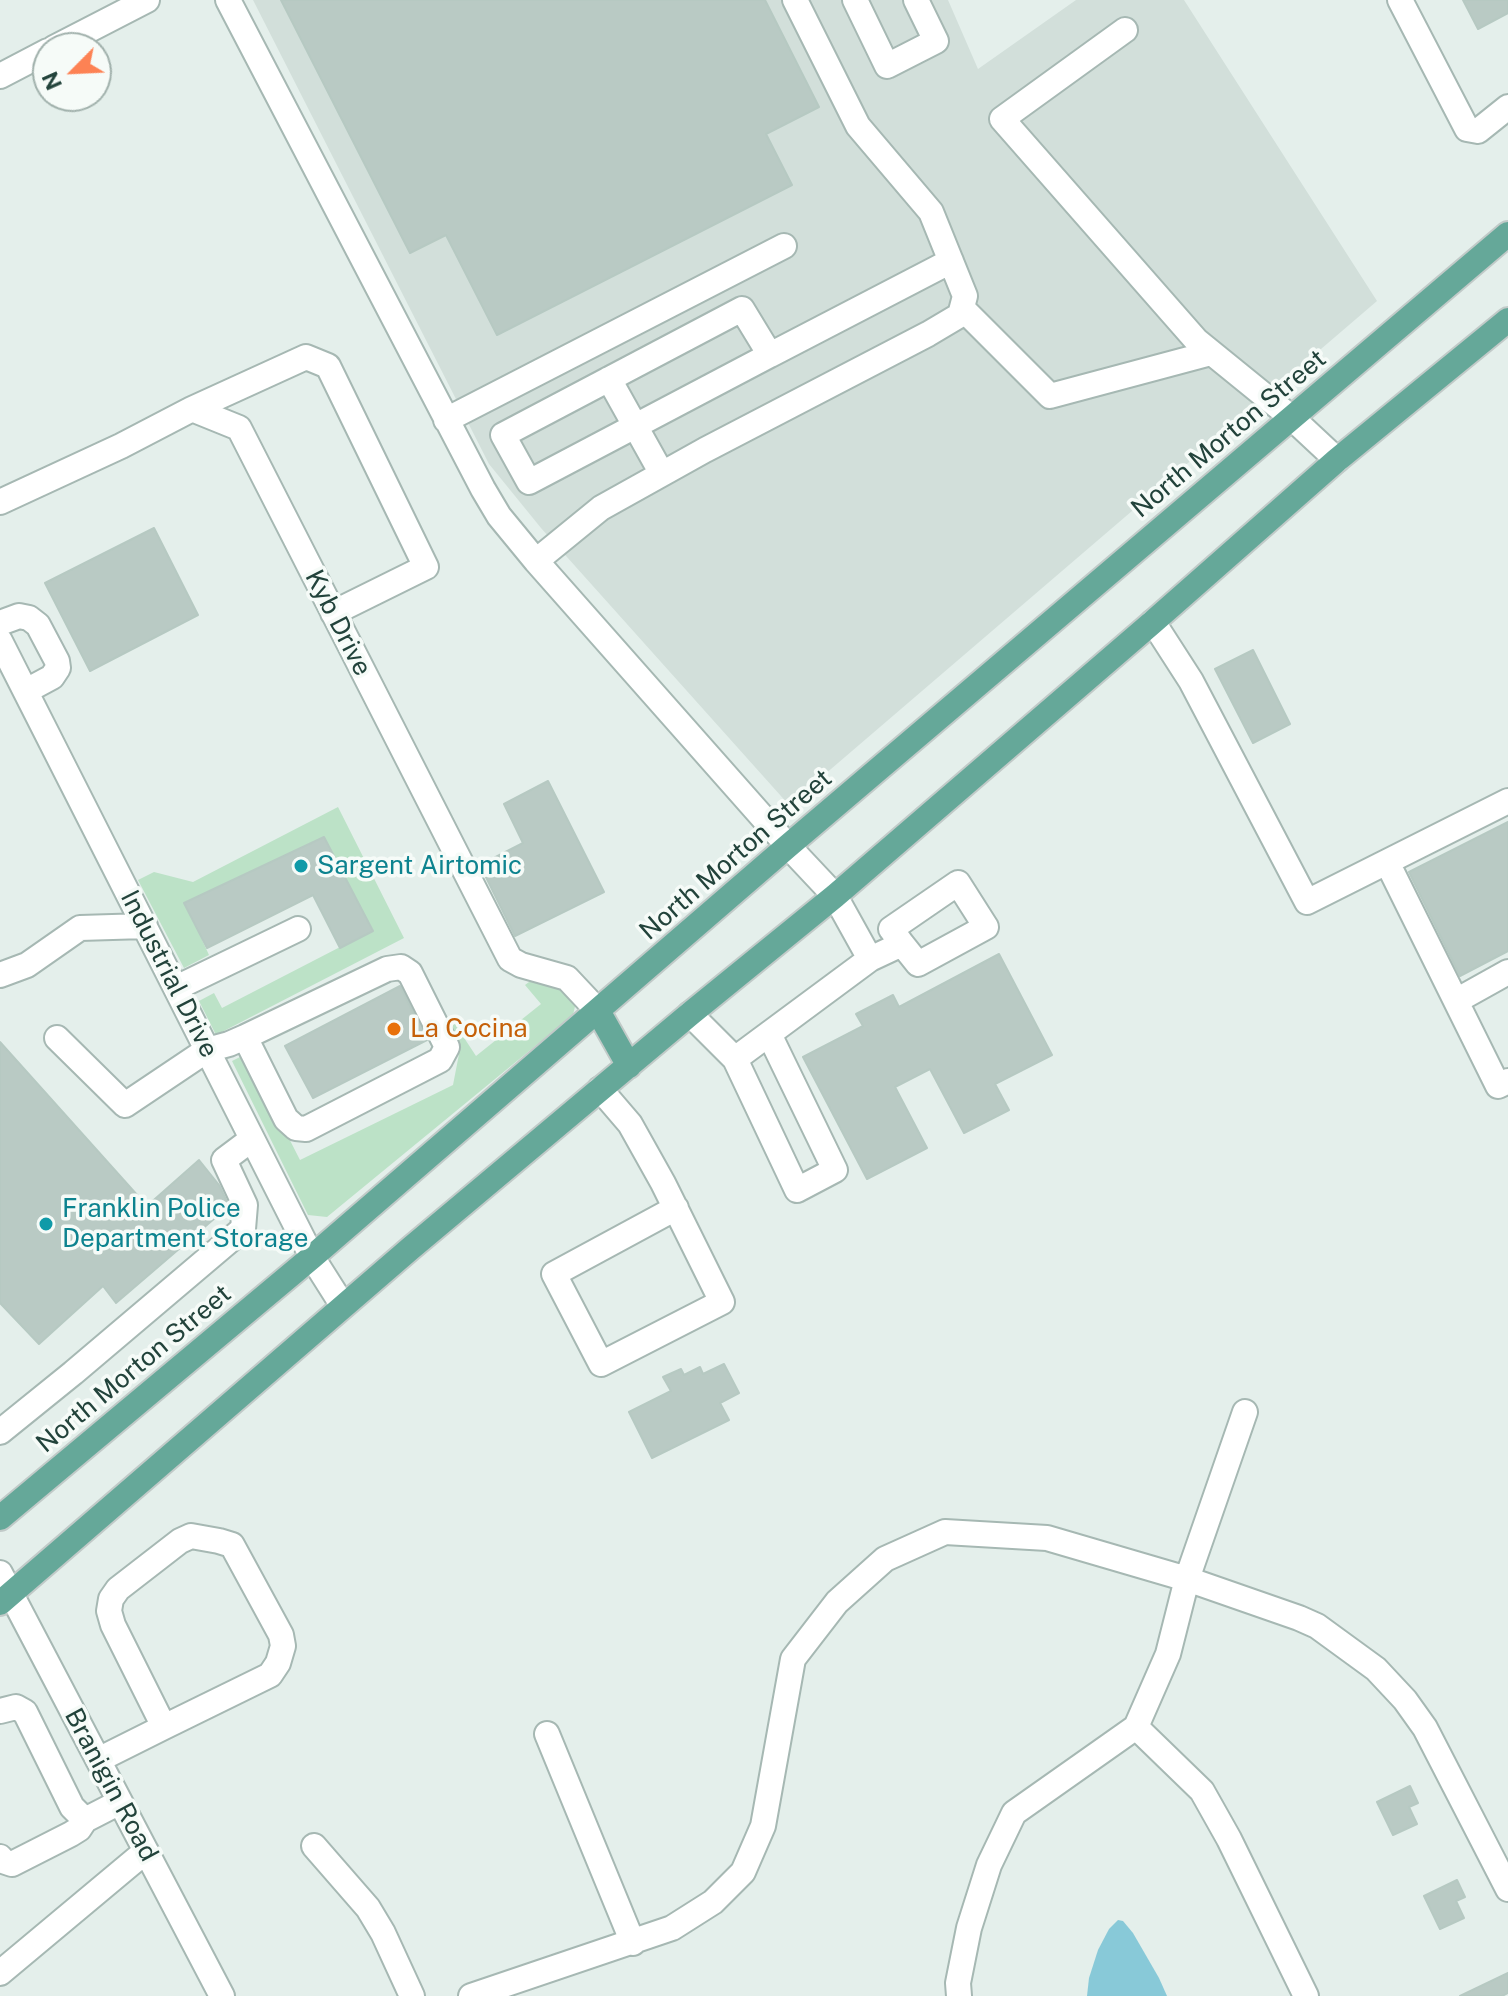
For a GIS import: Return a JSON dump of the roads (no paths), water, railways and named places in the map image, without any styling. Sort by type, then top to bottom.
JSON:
[{"type":"main road","name":"North Morton Street","points":[[3,1511],[312,1257],[788,846],[1508,234]]},
{"type":"main road","points":[[4,1590],[600,1089],[835,896],[1337,460],[1508,320]]},
{"type":"main road","points":[[598,1011],[629,1066]]},
{"type":"street","points":[[85,32],[147,0]]},
{"type":"street","points":[[228,0],[491,503],[536,561],[835,896],[870,959]]},
{"type":"street","points":[[536,561],[601,508],[960,315],[965,296],[931,212],[858,126],[795,0]]},
{"type":"street","points":[[855,0],[887,66],[936,41],[916,0]]},
{"type":"street","points":[[1400,0],[1467,129],[1478,131],[1508,107]]},
{"type":"street","points":[[1125,30],[1002,119],[1196,340],[1292,418],[1337,460]]},
{"type":"street","points":[[0,76],[32,59]]},
{"type":"street","points":[[446,420],[784,246]]},
{"type":"street","points":[[770,355],[742,309],[503,435],[529,482],[951,261]]},
{"type":"street","points":[[962,308],[1050,396],[1211,353]]},
{"type":"street","points":[[0,502],[306,357],[328,366],[426,567],[333,613]]},
{"type":"street","points":[[609,379],[662,474]]},
{"type":"street","name":"Kyb Drive","points":[[192,409],[239,428],[510,959],[567,978],[598,1011]]},
{"type":"street","points":[[0,623],[19,616],[29,618],[38,625],[57,661],[58,668],[52,677],[26,691]]},
{"type":"street","points":[[1153,622],[1191,681],[1307,902],[1508,801]]},
{"type":"street","name":"Industrial Drive","points":[[0,641],[312,1257],[343,1306]]},
{"type":"street","points":[[1387,862],[1498,1086],[1508,1081]]},
{"type":"street","points":[[0,975],[27,965],[80,928],[145,926]]},
{"type":"street","points":[[176,988],[298,929]]},
{"type":"street","points":[[735,1059],[870,959],[902,944]]},
{"type":"street","points":[[57,1038],[125,1105],[207,1050],[245,1037],[387,969],[401,967],[410,973],[447,1047],[440,1060],[306,1129],[296,1128],[286,1119],[245,1037]]},
{"type":"street","points":[[1456,1001],[1508,972]]},
{"type":"street","points":[[690,1014],[735,1059],[797,1190],[835,1170],[769,1034]]},
{"type":"street","points":[[600,1089],[630,1124],[676,1208],[722,1302],[601,1364],[554,1274],[676,1208]]},
{"type":"street","points":[[0,1432],[243,1229],[245,1205],[224,1160],[252,1139]]},
{"type":"street","points":[[959,1996],[958,1983],[969,1928],[989,1865],[1014,1813],[1136,1727],[1168,1654],[1187,1579],[1245,1412]]},
{"type":"street","points":[[471,1996],[672,1928],[713,1902],[743,1872],[763,1826],[793,1659],[837,1602],[885,1559],[945,1532],[1047,1538],[1187,1579],[1317,1626],[1376,1669],[1405,1700],[1425,1728],[1508,1889]]},
{"type":"street","points":[[98,1760],[270,1675],[278,1663],[283,1646],[281,1635],[232,1545],[191,1536],[180,1541],[118,1589],[111,1599],[109,1611],[113,1625],[164,1727]]},
{"type":"street","name":"Branigin Road","points":[[4,1590],[222,1996]]},
{"type":"street","points":[[0,1711],[16,1707],[25,1712],[72,1807],[85,1820]]},
{"type":"street","points":[[1136,1727],[1202,1791],[1306,1996]]},
{"type":"street","points":[[547,1734],[633,1943]]},
{"type":"street","points":[[0,1857],[12,1864],[71,1834],[85,1820],[120,1802]]},
{"type":"street","points":[[314,1846],[368,1908],[412,1996]]},
{"type":"street","points":[[0,1973],[146,1851]]},
{"type":"water","points":[[1118,1920],[1123,1921],[1133,1933],[1167,1996],[1087,1996],[1098,1950],[1109,1929]]},
{"type":"place","name":"Sargent Airtomic","points":[[301,866]]},
{"type":"place","name":"La Cocina","points":[[394,1029]]},
{"type":"place","name":"Franklin Police Department Storage","points":[[46,1224]]}]
